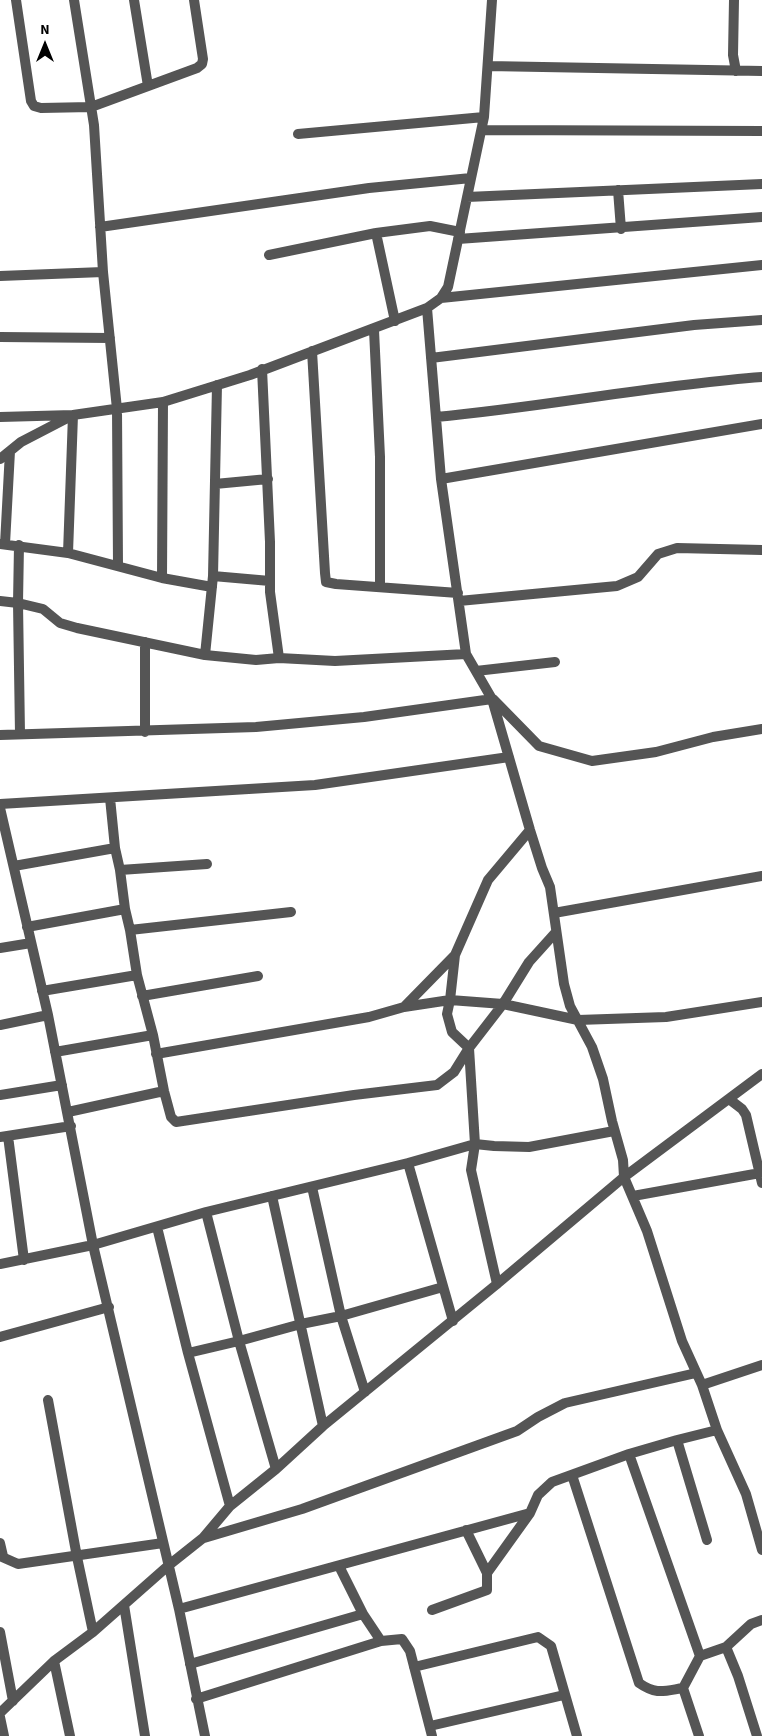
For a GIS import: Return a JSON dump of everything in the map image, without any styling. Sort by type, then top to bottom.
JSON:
[{"type":"street","points":[[16,0],[31,101],[34,106],[41,108],[91,108],[197,68],[204,59],[194,0]]},
{"type":"street","points":[[74,0],[94,125],[103,272],[117,409],[118,566]]},
{"type":"street","points":[[134,0],[148,86]]},
{"type":"street","points":[[0,417],[73,415],[163,402],[250,375],[262,369],[374,330],[426,308],[441,298],[448,287],[482,130],[492,0]]},
{"type":"street","points":[[734,0],[733,54],[736,71]]},
{"type":"street","points":[[488,66],[762,70]]},
{"type":"street","points":[[298,134],[484,117]]},
{"type":"street","points":[[482,130],[762,131]]},
{"type":"street","points":[[100,227],[369,188],[471,178]]},
{"type":"street","points":[[467,197],[762,184]]},
{"type":"street","points":[[618,190],[621,229]]},
{"type":"street","points":[[269,255],[376,233],[430,226],[459,236],[621,229],[762,217]]},
{"type":"street","points":[[376,233],[395,321]]},
{"type":"street","points":[[441,298],[762,265]]},
{"type":"street","points":[[0,276],[103,272]]},
{"type":"street","points":[[426,308],[441,479],[466,654],[492,699],[530,830],[550,887],[564,984],[570,1006],[592,1047],[599,1066],[614,1131],[623,1160],[624,1177],[647,1231],[682,1340],[702,1385],[717,1430],[746,1494],[762,1550]]},
{"type":"street","points":[[431,358],[694,325],[762,320]]},
{"type":"street","points":[[374,330],[380,457],[380,587]]},
{"type":"street","points":[[0,337],[110,338]]},
{"type":"street","points":[[312,351],[326,582],[458,597],[617,586],[638,577],[658,554],[678,548],[762,550]]},
{"type":"street","points":[[262,369],[268,479],[270,581],[279,658]]},
{"type":"street","points":[[436,417],[479,413],[666,386],[762,377]]},
{"type":"street","points":[[205,655],[213,576],[217,385]]},
{"type":"street","points":[[162,578],[163,402]]},
{"type":"street","points":[[0,458],[21,442],[73,415]]},
{"type":"street","points":[[68,553],[73,415]]},
{"type":"street","points":[[441,479],[762,424]]},
{"type":"street","points":[[10,451],[3,544],[68,553],[162,578],[212,587]]},
{"type":"street","points":[[215,484],[268,479]]},
{"type":"street","points":[[19,546],[20,734]]},
{"type":"street","points":[[213,576],[270,581]]},
{"type":"street","points":[[0,601],[43,609],[60,622],[77,628],[205,655],[256,660],[279,658],[335,661],[466,654]]},
{"type":"street","points":[[145,642],[145,732]]},
{"type":"street","points":[[476,671],[555,662]]},
{"type":"street","points":[[0,735],[92,731],[145,732],[266,726],[364,717],[492,699]]},
{"type":"street","points":[[492,699],[539,746],[592,761],[656,752],[713,737],[762,729]]},
{"type":"street","points":[[0,804],[315,785],[509,757]]},
{"type":"street","points":[[110,798],[115,848],[142,996],[153,1035],[171,1117],[176,1122],[437,1085],[454,1072],[469,1048],[503,1004],[529,962],[556,932]]},
{"type":"street","points":[[0,808],[3,830],[14,866],[48,1015],[93,1245],[179,1609],[204,1736]]},
{"type":"street","points":[[497,1284],[471,1170],[475,1144],[469,1048],[452,1032],[446,1014],[450,1000],[455,955],[488,880],[530,830]]},
{"type":"street","points":[[14,866],[115,848]]},
{"type":"street","points":[[120,870],[207,864]]},
{"type":"street","points":[[554,913],[762,876]]},
{"type":"street","points":[[27,927],[125,909]]},
{"type":"street","points":[[130,930],[291,912]]},
{"type":"street","points":[[0,948],[31,943]]},
{"type":"street","points":[[404,1007],[455,955]]},
{"type":"street","points":[[42,991],[138,975]]},
{"type":"street","points":[[142,996],[258,976]]},
{"type":"street","points":[[156,1054],[369,1017],[404,1007],[450,1000],[503,1004],[578,1020],[666,1017],[762,1002]]},
{"type":"street","points":[[0,1025],[48,1015]]},
{"type":"street","points":[[55,1052],[153,1035]]},
{"type":"street","points":[[0,1713],[54,1661],[93,1632],[169,1565],[203,1538],[230,1506],[276,1469],[324,1426],[453,1321],[624,1177],[762,1074]]},
{"type":"street","points":[[0,1095],[62,1085]]},
{"type":"street","points":[[68,1112],[164,1090]]},
{"type":"street","points":[[633,1196],[761,1178],[746,1115],[742,1109],[729,1099]]},
{"type":"street","points":[[24,1260],[4,1137],[71,1126]]},
{"type":"street","points":[[0,1264],[93,1245],[206,1212],[408,1163],[475,1144],[529,1146],[614,1131]]},
{"type":"street","points":[[408,1163],[453,1321]]},
{"type":"street","points":[[312,1187],[341,1316],[365,1392]]},
{"type":"street","points":[[272,1196],[324,1426]]},
{"type":"street","points":[[206,1212],[239,1341],[276,1469]]},
{"type":"street","points":[[157,1227],[188,1353],[230,1506]]},
{"type":"street","points":[[188,1353],[301,1324],[341,1316],[443,1287]]},
{"type":"street","points":[[0,1337],[109,1307]]},
{"type":"street","points":[[702,1385],[762,1365]]},
{"type":"street","points":[[203,1538],[302,1509],[517,1432],[538,1417],[565,1404],[696,1373]]},
{"type":"street","points":[[48,1400],[93,1632]]},
{"type":"street","points":[[487,1573],[530,1513],[538,1495],[552,1482],[629,1454],[717,1430]]},
{"type":"street","points":[[677,1440],[707,1540]]},
{"type":"street","points":[[629,1454],[700,1656]]},
{"type":"street","points":[[572,1475],[639,1683],[651,1691],[684,1688]]},
{"type":"street","points":[[179,1609],[530,1513]]},
{"type":"street","points":[[432,1610],[487,1590],[487,1573],[466,1530]]},
{"type":"street","points":[[0,1543],[1,1556],[18,1564],[163,1544]]},
{"type":"street","points":[[339,1566],[363,1614],[380,1640]]},
{"type":"street","points":[[124,1605],[145,1736]]},
{"type":"street","points":[[190,1664],[363,1614]]},
{"type":"street","points":[[699,1736],[684,1688],[700,1656],[726,1647],[751,1624],[762,1620]]},
{"type":"street","points":[[0,1632],[13,1701]]},
{"type":"street","points":[[196,1699],[380,1640],[402,1638],[410,1651],[431,1731],[564,1695]]},
{"type":"street","points":[[414,1667],[538,1638],[551,1646],[577,1736]]},
{"type":"street","points":[[726,1647],[738,1676],[757,1736]]},
{"type":"street","points":[[54,1661],[70,1736]]},
{"type":"street","points":[[0,1717],[4,1736]]}]
